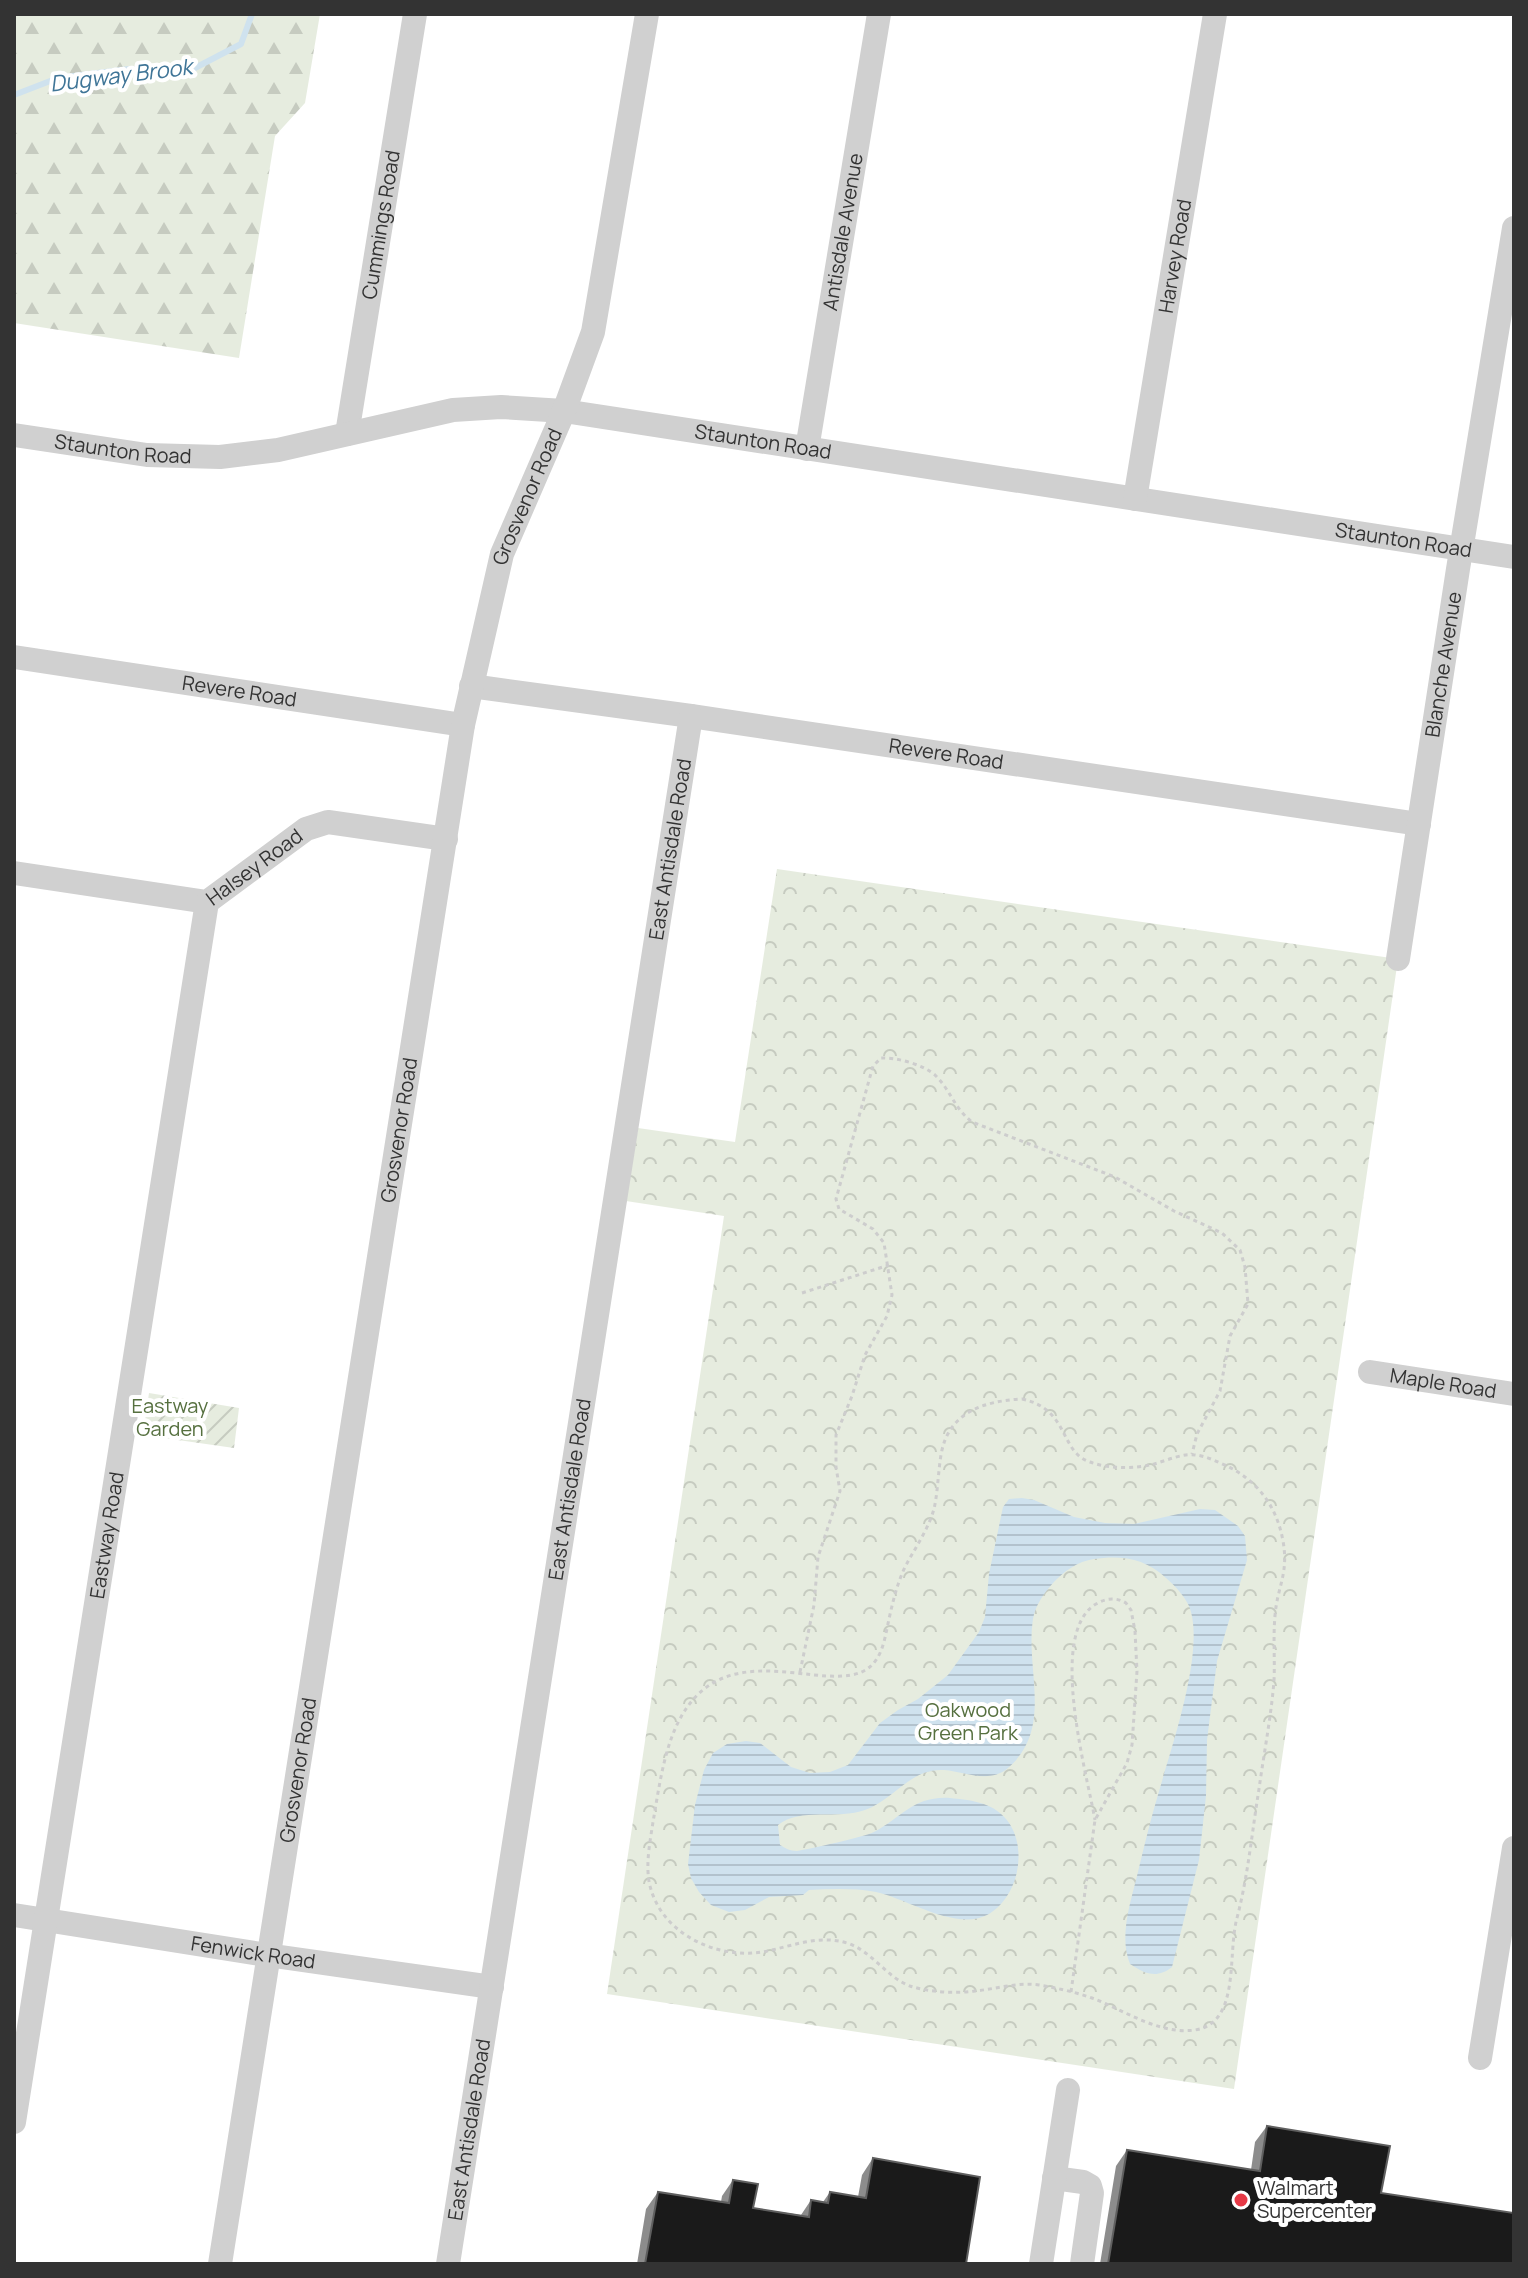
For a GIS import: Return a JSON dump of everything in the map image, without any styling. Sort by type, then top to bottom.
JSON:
[{"type":"street","name":"Cummings Road","points":[[347,434],[415,14]]},
{"type":"street","name":"Grosvenor Road","points":[[220,2264],[463,725],[502,554],[564,411],[597,316],[647,14]]},
{"type":"street","name":"Antisdale Avenue","points":[[807,449],[879,14]]},
{"type":"street","name":"Harvey Road","points":[[1135,499],[1215,14]]},
{"type":"street","name":"Blanche Avenue","points":[[1398,959],[1514,228]]},
{"type":"street","name":"Staunton Road","points":[[14,435],[147,455],[220,457],[278,450],[453,410],[501,407],[564,411],[1514,557]]},
{"type":"street","name":"Revere Road","points":[[14,657],[463,725]]},
{"type":"street","name":"Revere Road","points":[[471,686],[1419,824]]},
{"type":"street","name":"East Antisdale Road","points":[[448,2264],[691,716]]},
{"type":"street","name":"Halsey Road","points":[[14,873],[207,902],[306,829],[328,822],[446,839]]},
{"type":"street","name":"Eastway Road","points":[[14,2122],[207,902]]},
{"type":"street","name":"Maple Road","points":[[1370,1372],[1514,1394]]},
{"type":"street","points":[[1480,2058],[1514,1848]]},
{"type":"street","name":"Fenwick Road","points":[[14,1915],[492,1987]]},
{"type":"street","points":[[1045,2236],[1068,2090]]},
{"type":"street","points":[[1054,2178],[1090,2186],[1092,2193],[1086,2241]]},
{"type":"street","points":[[1045,2236],[1086,2241]]},
{"type":"street","points":[[1045,2236],[1086,2241]]},
{"type":"path","points":[[800,1672],[810,1628],[818,1557],[840,1491],[836,1435],[865,1355],[887,1316],[892,1295],[887,1252],[879,1235],[839,1209],[836,1199],[876,1061],[885,1058],[932,1072],[962,1114],[972,1122],[1115,1177],[1174,1211],[1212,1227],[1240,1250],[1245,1267],[1248,1304],[1230,1336],[1220,1391],[1197,1434],[1192,1454]]},
{"type":"path","points":[[802,1293],[889,1265]]},
{"type":"path","points":[[1022,1399],[1041,1406],[1058,1421],[1078,1457],[1100,1465],[1145,1466],[1192,1454],[1233,1469],[1267,1498],[1278,1522],[1285,1552],[1285,1575],[1275,1615],[1272,1703],[1243,1898],[1233,1932],[1227,1998],[1221,2016],[1215,2023],[1192,2031],[1179,2030],[1139,2019],[1091,1997],[1032,1984],[973,1992],[916,1987],[900,1980],[863,1951],[836,1941],[795,1943],[760,1952],[716,1950],[688,1936],[663,1913],[651,1892],[648,1878],[657,1799],[678,1722],[697,1697],[723,1679],[756,1670],[800,1672],[836,1678],[848,1676],[867,1670],[877,1659],[897,1585],[931,1519],[942,1446],[962,1415],[976,1406],[1022,1399]]},
{"type":"path","points":[[1071,1992],[1095,1820],[1075,1721],[1075,1641],[1078,1625],[1092,1606],[1112,1598],[1126,1603],[1134,1621],[1137,1671],[1135,1720],[1127,1763],[1095,1820]]},
{"type":"green space","points":[[14,14],[320,14],[305,103],[275,136],[239,358],[14,323]]},
{"type":"green space","name":"Oakwood Green Park","points":[[777,869],[1398,959],[1234,2089],[607,1994],[724,1216],[626,1201],[638,1128],[735,1142]]},
{"type":"green space","name":"Eastway Garden","points":[[149,1393],[239,1408],[234,1448],[143,1435]]},
{"type":"water","points":[[1022,1498],[1074,1517],[1105,1523],[1134,1524],[1200,1509],[1215,1510],[1238,1526],[1245,1536],[1247,1560],[1217,1661],[1207,1740],[1206,1796],[1199,1860],[1172,1967],[1151,1974],[1141,1970],[1130,1964],[1125,1943],[1129,1909],[1185,1697],[1193,1624],[1189,1606],[1179,1590],[1150,1566],[1123,1558],[1094,1559],[1077,1565],[1057,1579],[1040,1600],[1034,1614],[1032,1638],[1034,1717],[1022,1752],[1008,1768],[1001,1773],[985,1776],[932,1771],[912,1779],[865,1810],[798,1816],[778,1825],[780,1845],[797,1851],[874,1832],[927,1800],[950,1798],[987,1805],[1000,1813],[1013,1830],[1019,1857],[1013,1884],[998,1907],[987,1915],[961,1919],[946,1917],[876,1892],[842,1889],[809,1890],[803,1895],[769,1897],[745,1910],[729,1912],[711,1905],[691,1878],[688,1864],[695,1805],[704,1770],[713,1753],[727,1744],[746,1741],[760,1743],[791,1767],[810,1773],[830,1772],[848,1765],[880,1723],[948,1675],[979,1632],[985,1617],[989,1574],[1003,1507],[1009,1499]]},
{"type":"building","name":"Walmart Supercenter","points":[[1267,2126],[1390,2146],[1381,2193],[1514,2213],[1514,2264],[1108,2264],[1127,2150],[1260,2171]]},
{"type":"building","points":[[873,2158],[980,2177],[966,2264],[645,2264],[658,2192],[729,2203],[733,2180],[758,2184],[753,2208],[809,2217],[811,2200],[828,2203],[830,2192],[866,2198]]},
{"type":"waterway","name":"Dugway Brook","points":[[14,95],[58,78],[129,69],[193,69],[241,44],[252,14]]},
{"type":"place","name":"Walmart Supercenter","points":[[1241,2200]]}]
